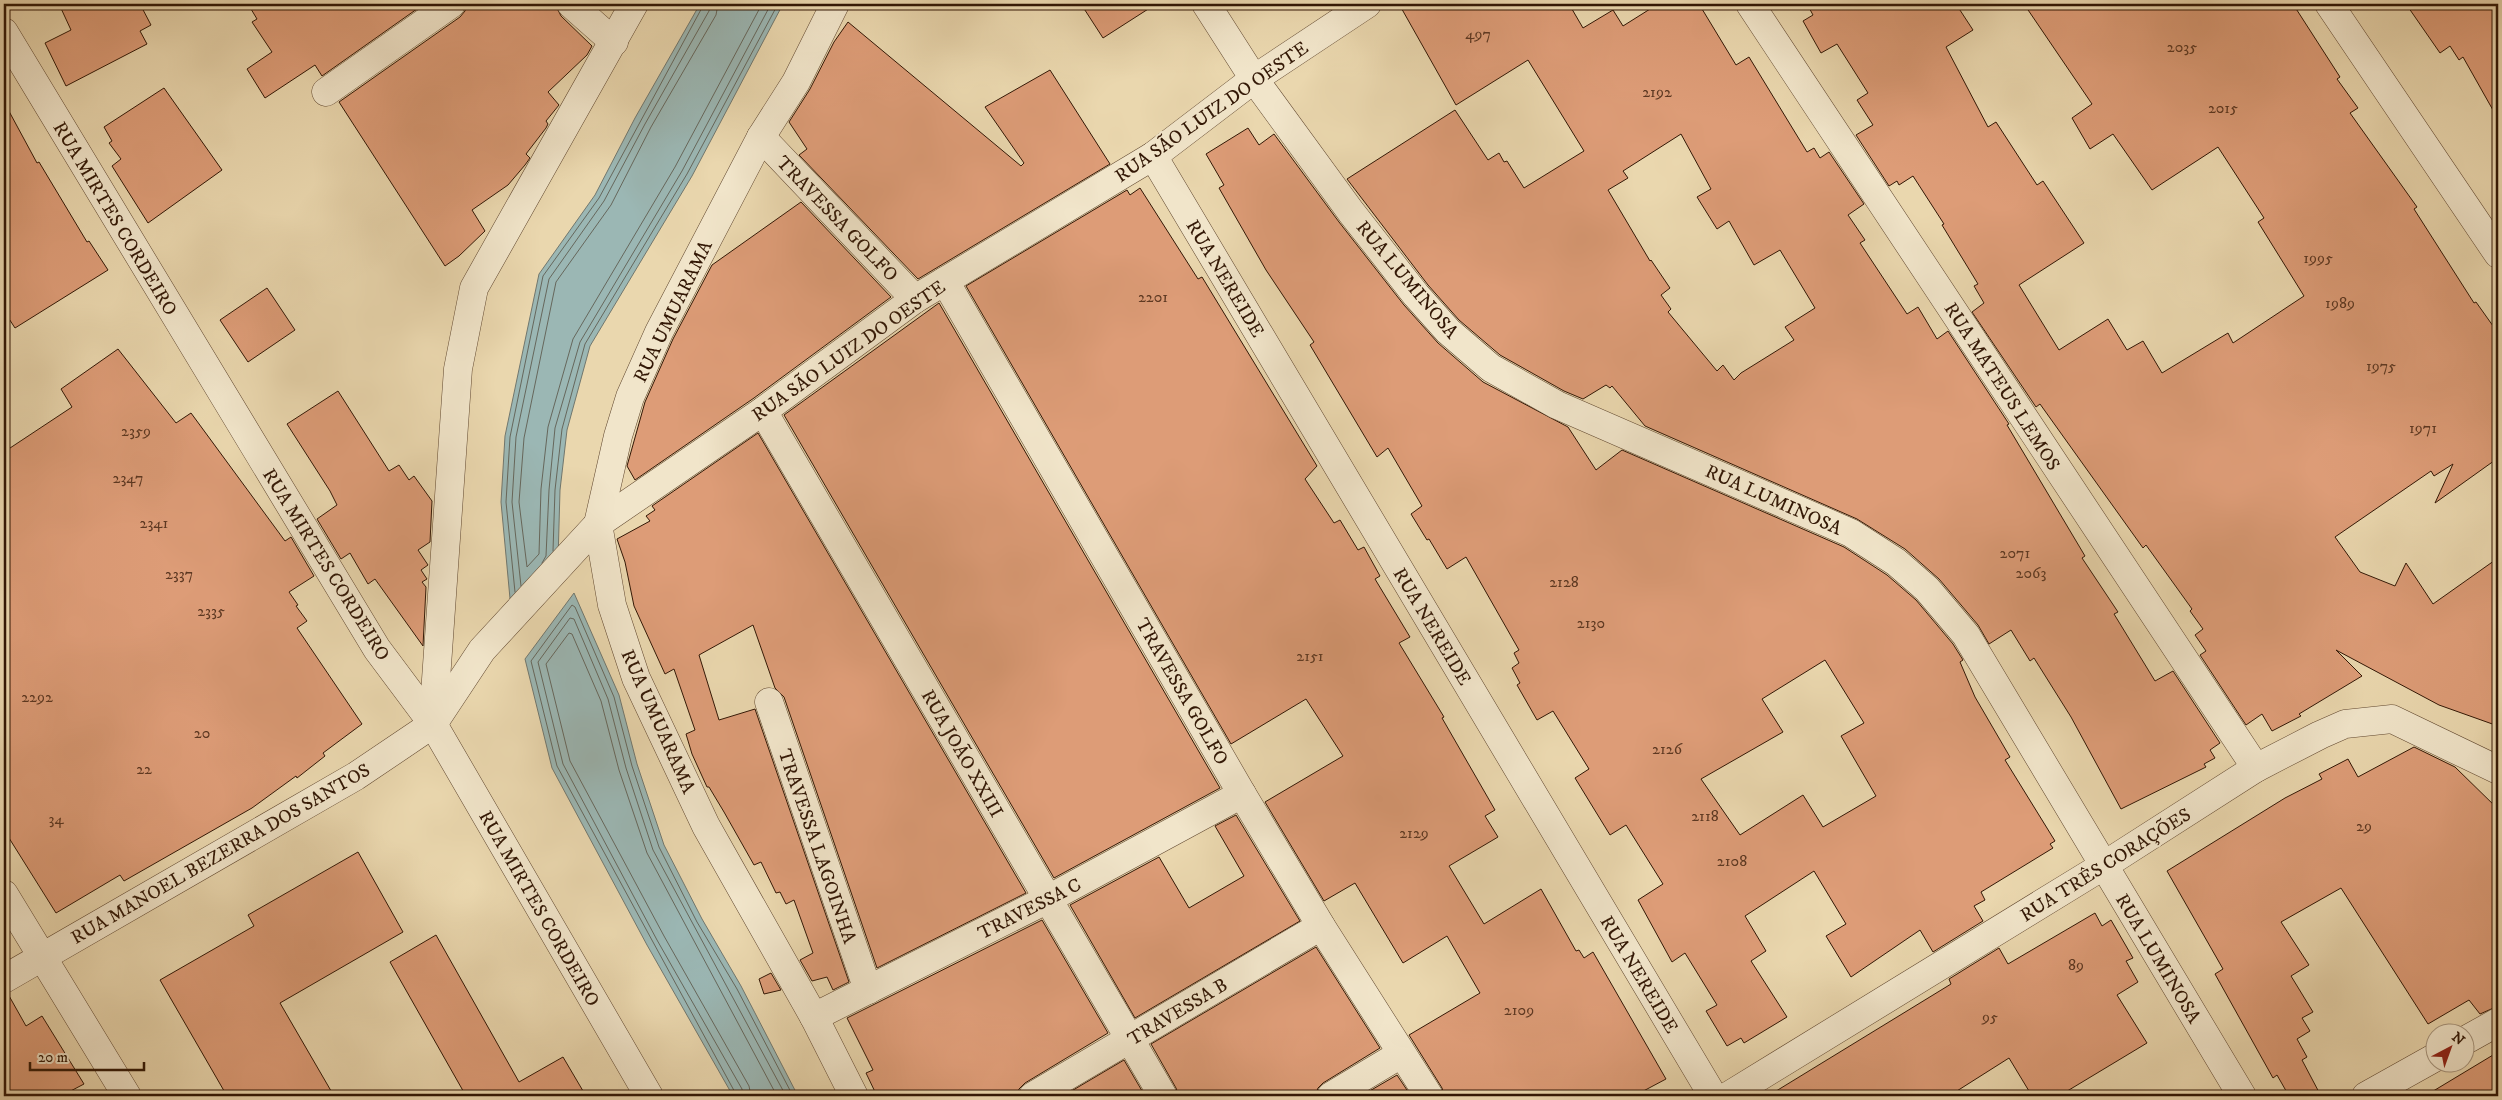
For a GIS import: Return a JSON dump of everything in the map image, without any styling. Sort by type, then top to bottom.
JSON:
[{"type":"street","points":[[326,92],[451,4]]},
{"type":"street","points":[[571,4],[614,42]]},
{"type":"street","points":[[433,724],[458,369],[474,288],[634,4]]},
{"type":"street","name":"RUA UMUARAMA","points":[[835,4],[796,82],[761,136],[659,332],[630,397],[618,436],[598,524],[612,605],[636,678],[706,826],[814,1017],[854,1096]]},
{"type":"street","name":"RUA LUMINOSA","points":[[1206,4],[1254,79],[1351,212],[1416,295],[1448,330],[1492,368],[1557,405],[1851,533],[1896,562],[1927,589],[1966,635],[2242,1096]]},
{"type":"street","name":"RUA SÃO LUIZ DO OESTE","points":[[433,724],[482,650],[598,524],[763,411],[915,299],[1153,156],[1254,79],[1368,4]]},
{"type":"street","name":"RUA MATEUS LEMOS","points":[[1750,4],[2256,768]]},
{"type":"street","points":[[2329,4],[2498,254]]},
{"type":"street","name":"RUA MIRTES CORDEIRO","points":[[4,32],[377,649],[433,724],[649,1096]]},
{"type":"street","name":"TRAVESSA GOLFO","points":[[761,136],[915,299]]},
{"type":"street","name":"RUA NEREIDE","points":[[1153,156],[1713,1096]]},
{"type":"street","name":"TRAVESSA GOLFO","points":[[945,281],[1242,794],[1321,926],[1429,1096]]},
{"type":"street","name":"RUA JOÃO XXIII","points":[[763,411],[1163,1096]]},
{"type":"street","name":"TRAVESSA LAGOINHA","points":[[769,702],[868,990]]},
{"type":"street","name":"RUA TRÊS CORAÇÕES","points":[[1728,1096],[2103,866],[2256,768],[2320,734],[2345,724],[2392,719],[2498,770]]},
{"type":"street","name":"RUA MANOEL BEZERRA DOS SANTOS","points":[[4,979],[356,776],[433,724]]},
{"type":"street","name":"TRAVESSA C","points":[[814,1017],[1048,899],[1242,794]]},
{"type":"street","points":[[4,894],[127,1096]]},
{"type":"street","name":"TRAVESSA B","points":[[1033,1096],[1321,926]]},
{"type":"street","points":[[2474,1035],[2498,1022]]},
{"type":"street","points":[[1331,1096],[1401,1054]]},
{"type":"street","points":[[2366,1096],[2424,1064]]},
{"type":"water","points":[[700,4],[783,4],[692,176],[590,346],[567,430],[560,490],[558,561],[512,620],[501,502],[505,436],[539,274],[595,195],[635,118]]},
{"type":"water","points":[[574,593],[619,695],[637,764],[664,845],[702,919],[741,986],[798,1096],[733,1096],[647,945],[552,768],[525,659]]},
{"type":"building","points":[[59,4],[140,4],[151,25],[140,31],[147,44],[66,86],[45,43],[71,30]]},
{"type":"building","points":[[248,4],[424,4],[322,76],[315,65],[265,98],[247,69],[272,52],[252,22],[257,19]]},
{"type":"building","points":[[466,4],[555,4],[561,16],[592,46],[587,55],[548,92],[559,105],[546,121],[548,124],[546,128],[526,154],[530,158],[525,165],[508,185],[472,210],[485,231],[459,256],[445,266],[339,102],[460,17],[465,11]]},
{"type":"building","points":[[1081,4],[1156,4],[1103,38]]},
{"type":"building","points":[[1399,4],[1569,4],[1583,28],[1613,10],[1623,26],[1658,4],[1699,4],[1736,65],[1749,57],[1807,152],[1814,148],[1820,158],[1829,152],[1864,204],[1848,215],[1865,240],[1860,243],[1907,314],[1918,307],[1937,339],[1948,331],[2009,424],[2007,425],[2085,556],[2082,558],[2118,612],[2114,614],[2155,681],[2173,671],[2220,743],[2210,750],[2215,758],[2204,764],[2206,767],[2121,809],[2071,717],[2034,658],[2030,661],[2011,630],[1989,644],[1978,625],[1939,579],[1905,549],[1857,519],[1645,426],[1612,386],[1610,388],[1606,385],[1583,399],[1564,391],[1500,355],[1459,320],[1428,285],[1347,179],[1455,110],[1488,160],[1499,153],[1504,162],[1507,161],[1524,188],[1584,151],[1528,60],[1456,105]],"holes":[[[1681,134],[1711,189],[1697,197],[1717,229],[1729,221],[1754,265],[1780,250],[1815,308],[1785,327],[1794,340],[1741,373],[1734,380],[1723,365],[1717,371],[1668,312],[1671,309],[1661,295],[1670,288],[1650,261],[1608,190],[1628,178],[1623,171]]]},
{"type":"building","points":[[1807,4],[1956,4],[1973,30],[1946,47],[1988,127],[1996,122],[2037,185],[2043,181],[2084,243],[2019,285],[2059,350],[2108,319],[2127,350],[2143,341],[2162,373],[2228,333],[2233,343],[2304,296],[2258,222],[2264,218],[2218,147],[2152,190],[2113,134],[2090,149],[2072,118],[2092,104],[2024,4],[2293,4],[2340,77],[2337,79],[2358,108],[2350,113],[2417,207],[2414,209],[2474,303],[2476,302],[2498,333],[2498,458],[2435,503],[2453,464],[2434,476],[2431,471],[2335,537],[2360,572],[2395,586],[2406,563],[2433,604],[2498,558],[2498,726],[2439,705],[2336,650],[2362,676],[2299,714],[2301,716],[2272,731],[2262,714],[2246,725],[2200,655],[2206,651],[2195,635],[2203,629],[2190,611],[2192,609],[2146,545],[2143,548],[2040,404],[2036,407],[1972,312],[1984,303],[1974,286],[1978,284],[1942,225],[1944,224],[1913,176],[1899,185],[1897,181],[1889,186],[1856,135],[1873,125],[1857,100],[1868,93],[1837,44],[1821,53],[1803,21],[1813,15]]},
{"type":"building","points":[[2406,4],[2498,4],[2498,119],[2463,57],[2459,60],[2450,46],[2440,53]]},
{"type":"building","points":[[848,22],[1021,166],[1024,163],[985,107],[1050,70],[1110,164],[918,279],[799,155],[807,149],[789,122],[810,89],[834,42]]},
{"type":"building","points":[[164,88],[222,170],[148,223],[112,166],[121,159],[109,143],[112,141],[104,127]]},
{"type":"building","points":[[4,102],[37,163],[39,162],[87,242],[89,241],[108,270],[15,328],[4,311]]},
{"type":"building","points":[[1248,128],[1259,145],[1274,134],[1339,222],[1404,305],[1438,343],[1483,382],[1568,427],[1596,470],[1622,450],[1844,547],[1887,575],[1916,600],[1953,644],[1963,660],[1960,662],[1975,697],[2010,757],[2005,760],[2055,841],[2050,844],[2053,848],[1981,892],[1985,900],[1974,906],[1983,921],[1933,952],[1920,930],[1851,977],[1826,936],[1846,924],[1814,871],[1745,916],[1766,951],[1751,961],[1787,1017],[1744,1043],[1741,1038],[1727,1046],[1706,1011],[1717,1005],[1685,953],[1672,962],[1638,900],[1663,884],[1626,825],[1610,835],[1575,778],[1589,769],[1553,711],[1537,720],[1517,685],[1520,683],[1512,668],[1519,663],[1514,653],[1519,650],[1466,557],[1447,569],[1429,539],[1427,540],[1411,514],[1422,506],[1388,448],[1377,457],[1310,345],[1314,342],[1266,270],[1219,188],[1224,185],[1206,154]],"holes":[[[1825,660],[1864,723],[1841,736],[1876,796],[1823,827],[1803,795],[1740,835],[1701,779],[1783,732],[1762,699]]]},
{"type":"building","points":[[1140,188],[1198,279],[1202,277],[1317,466],[1305,479],[1334,523],[1340,520],[1358,550],[1364,547],[1380,576],[1375,579],[1410,637],[1399,643],[1444,717],[1442,718],[1495,810],[1485,816],[1498,837],[1449,866],[1484,924],[1541,889],[1576,951],[1579,950],[1584,958],[1593,952],[1666,1079],[1634,1096],[1444,1096],[1442,1088],[1409,1035],[1480,993],[1447,936],[1403,963],[1355,883],[1324,901],[1265,802],[1343,756],[1306,699],[1231,744],[966,286],[1127,190],[1130,195]]},
{"type":"building","points":[[801,202],[891,297],[754,398],[635,480],[627,466],[645,402],[673,339],[712,265]]},
{"type":"building","points":[[267,288],[295,330],[248,362],[220,320]]},
{"type":"building","points":[[939,303],[1220,788],[1054,878],[784,415]]},
{"type":"building","points":[[118,349],[176,423],[191,413],[285,541],[291,537],[314,576],[289,592],[307,621],[297,628],[362,724],[323,753],[325,756],[297,778],[296,776],[252,808],[124,881],[120,875],[56,913],[4,830],[4,452],[72,407],[61,389]]},
{"type":"building","points":[[338,391],[389,471],[399,465],[409,480],[414,476],[432,501],[430,542],[418,550],[428,565],[421,570],[427,579],[422,582],[426,587],[423,646],[375,579],[368,584],[350,553],[341,559],[317,519],[337,505],[287,424]]},
{"type":"building","points":[[758,433],[1026,893],[877,968],[784,697],[775,688],[753,625],[699,655],[719,720],[755,709],[849,982],[833,990],[827,977],[812,981],[800,960],[813,953],[794,900],[786,904],[780,892],[776,893],[761,862],[754,865],[709,787],[707,787],[692,754],[686,734],[695,730],[674,669],[665,674],[634,606],[625,562],[617,539],[650,521],[646,516],[655,510],[652,506]]},
{"type":"building","points":[[2414,747],[2455,767],[2498,809],[2498,1006],[2480,1014],[2469,1000],[2431,1022],[2427,1022],[2341,888],[2281,922],[2309,965],[2291,976],[2313,1012],[2302,1018],[2310,1031],[2297,1039],[2307,1057],[2302,1060],[2321,1096],[2289,1096],[2277,1075],[2273,1078],[2215,974],[2223,969],[2167,871],[2285,798],[2322,779],[2319,774],[2348,759],[2358,777]]},
{"type":"building","points":[[1236,815],[1300,921],[1135,1018],[1070,905],[1159,857],[1189,908],[1244,876],[1215,826]]},
{"type":"building","points":[[358,852],[403,932],[280,1003],[334,1096],[227,1096],[160,980],[254,926],[248,915]]},
{"type":"building","points":[[2095,913],[2102,926],[2111,920],[2133,958],[2126,961],[2138,982],[2117,995],[2147,1043],[2059,1096],[2032,1096],[2009,1058],[1949,1096],[1768,1096],[1951,984],[1949,979],[1999,948],[2008,964]]},
{"type":"building","points":[[1042,920],[1108,1033],[1025,1083],[1019,1089],[1017,1096],[877,1096],[866,1073],[873,1070],[847,1018]]},
{"type":"building","points":[[436,935],[519,1082],[563,1057],[586,1096],[466,1096],[390,962]]},
{"type":"building","points":[[1316,947],[1380,1048],[1323,1083],[1318,1088],[1315,1096],[1179,1096],[1151,1044]]},
{"type":"building","points":[[771,973],[781,990],[764,994],[759,979]]},
{"type":"building","points":[[8,994],[26,1026],[42,1016],[84,1084],[61,1096],[4,1096],[4,995]]},
{"type":"building","points":[[2498,1052],[2498,1096],[2425,1096],[2465,1072],[2474,1072],[2474,1066]]},
{"type":"building","points":[[1124,1060],[1145,1096],[1063,1096]]},
{"type":"building","points":[[1397,1075],[1411,1096],[1361,1096]]}]
